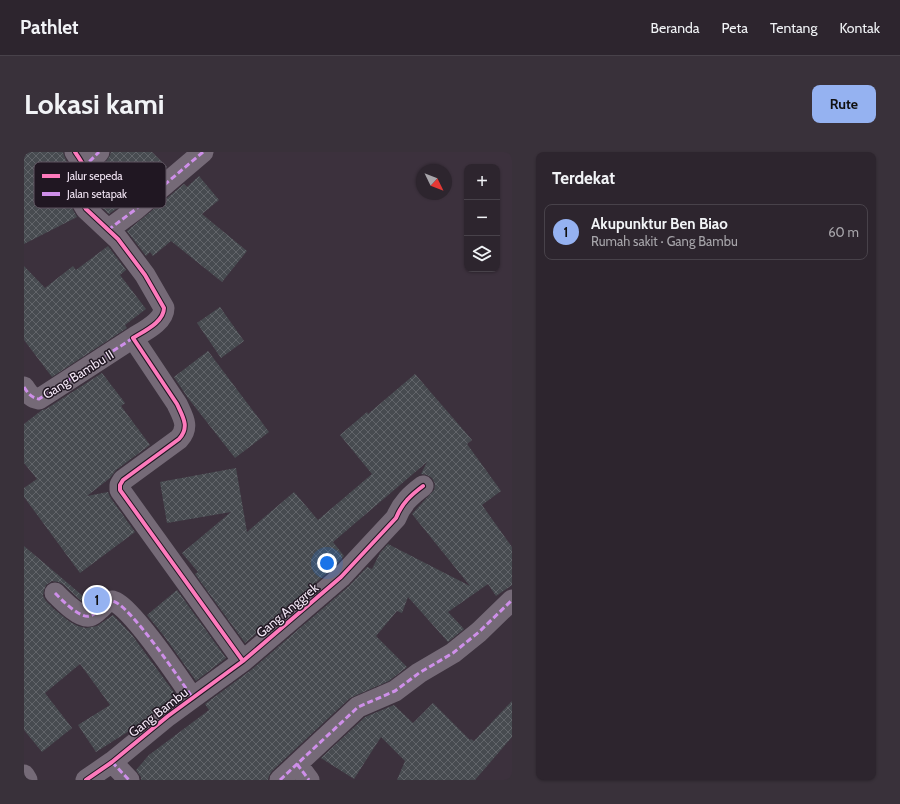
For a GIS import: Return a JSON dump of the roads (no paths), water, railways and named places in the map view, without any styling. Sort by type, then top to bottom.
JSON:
[{"type":"street","points":[[79,160],[99,152]]},
{"type":"street","points":[[166,183],[203,152]]},
{"type":"street","points":[[85,208],[118,239],[144,275],[164,308],[162,316],[158,321],[134,338],[177,404],[186,427],[179,439],[123,480],[120,485],[120,490],[243,660]]},
{"type":"street","points":[[108,230],[137,208]]},
{"type":"street","name":"Gang Bambu II","points":[[24,387],[31,396],[38,399],[134,338]]},
{"type":"street","name":"Gang Anggrek","points":[[243,660],[341,577],[396,518],[400,507],[408,498],[423,486]]},
{"type":"street","points":[[55,594],[82,616],[88,617],[94,614],[106,602],[112,601],[121,606],[146,633],[192,697]]},
{"type":"street","points":[[280,780],[358,706],[396,691],[419,673],[453,653],[479,632],[512,600]]},
{"type":"street","name":"Gang Bambu","points":[[86,780],[112,762],[192,697],[243,660]]},
{"type":"street","points":[[112,762],[129,780]]},
{"type":"street","points":[[297,764],[310,780]]},
{"type":"street","points":[[24,775],[27,780]]},
{"type":"place","name":"Akupunktur Ben Biao","points":[[97,600]]}]
